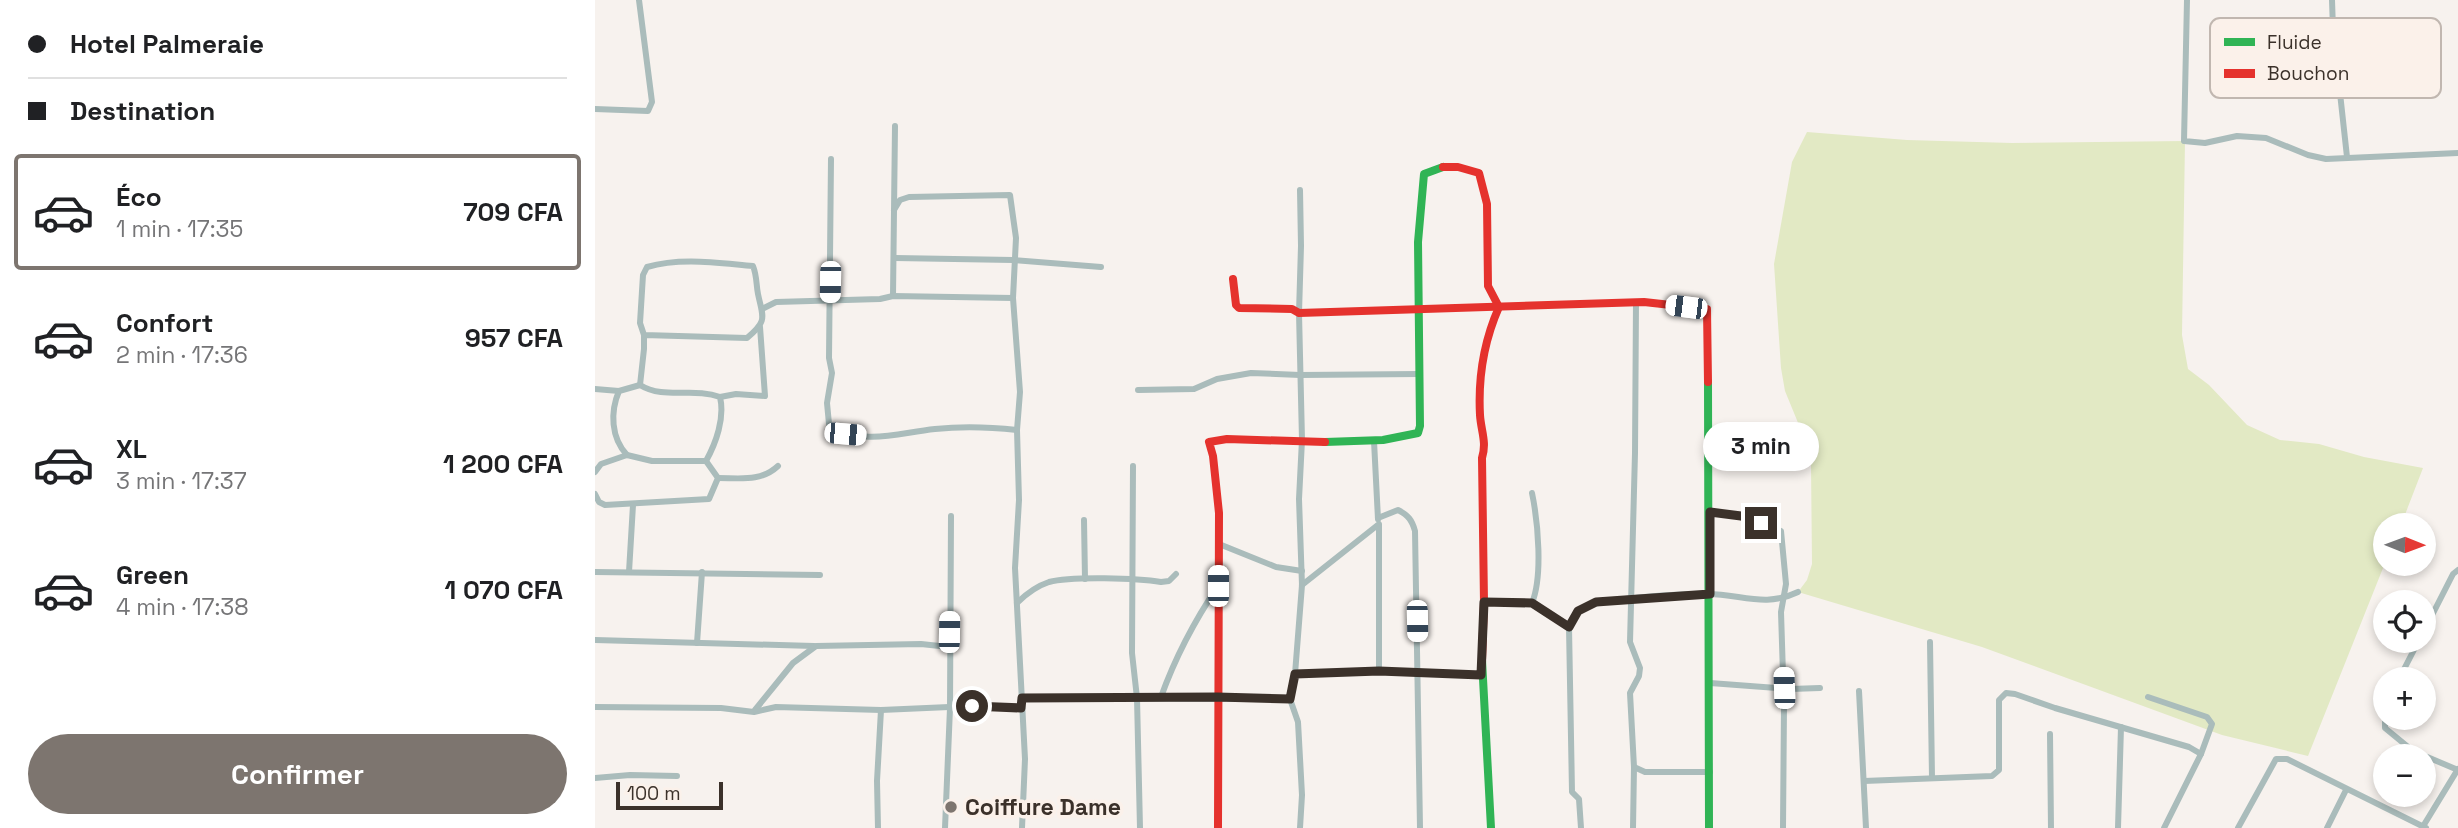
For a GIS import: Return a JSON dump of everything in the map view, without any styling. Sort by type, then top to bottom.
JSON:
[{"type":"street","points":[[595,109],[647,111],[652,102],[639,0]]},
{"type":"street","points":[[2187,0],[2183,141],[2204,144],[2237,136],[2266,138],[2308,155],[2326,159],[2458,153]]},
{"type":"street","points":[[2332,0],[2333,18]]},
{"type":"street","points":[[2341,98],[2347,157]]},
{"type":"street","points":[[893,296],[895,126]]},
{"type":"street","points":[[831,159],[829,358],[832,373],[827,403],[829,424],[845,434],[886,438],[934,429],[984,426],[1017,430]]},
{"type":"street","points":[[1218,828],[1219,513],[1209,442],[1227,439],[1374,441],[1411,438],[1418,433],[1418,242],[1424,174],[1439,167],[1460,167],[1479,173],[1487,204],[1489,286],[1499,307],[1485,344],[1481,397],[1481,421],[1487,443],[1482,458],[1484,602],[1481,675],[1491,828]]},
{"type":"street","points":[[1300,190],[1302,440],[1299,499],[1302,585],[1295,674],[1290,699],[1298,722],[1300,828]]},
{"type":"street","points":[[894,210],[901,200],[909,197],[1010,195],[1016,238],[1013,298],[1020,392],[1017,430],[1017,603],[1025,771],[1022,828]]},
{"type":"street","points":[[895,258],[1013,260],[1101,267]]},
{"type":"street","points":[[595,388],[619,391],[640,385],[659,393],[720,397],[736,394],[765,396],[760,327],[764,309],[753,266],[700,261],[647,267],[643,275],[640,323],[644,335],[640,385]]},
{"type":"street","points":[[1233,279],[1236,305],[1239,307],[1292,309],[1299,313],[1636,302],[1707,309],[1710,512],[1709,828]]},
{"type":"street","points":[[764,309],[776,302],[880,299],[893,296],[1013,298]]},
{"type":"street","points":[[1633,828],[1634,767],[1630,693],[1640,668],[1630,642],[1636,302]]},
{"type":"street","points":[[644,335],[747,338],[760,327]]},
{"type":"street","points":[[1138,390],[1194,389],[1217,379],[1251,373],[1300,376],[1419,374]]},
{"type":"street","points":[[619,391],[614,403],[615,435],[618,446],[627,455],[652,461],[706,461]]},
{"type":"street","points":[[706,461],[716,441],[720,397]]},
{"type":"street","points":[[1374,441],[1378,521],[1379,671]]},
{"type":"street","points":[[595,472],[601,464],[627,455]]},
{"type":"street","points":[[706,461],[717,478]]},
{"type":"street","points":[[717,478],[758,478],[768,475],[778,466]]},
{"type":"street","points":[[1133,466],[1132,653],[1137,698],[1140,828]]},
{"type":"street","points":[[595,494],[599,502],[605,505],[709,499],[717,478]]},
{"type":"street","points":[[1532,493],[1537,516],[1539,575],[1532,603]]},
{"type":"street","points":[[629,572],[633,505]]},
{"type":"street","points":[[1302,585],[1378,521],[1398,510],[1406,514],[1412,522],[1415,531],[1420,828]]},
{"type":"street","points":[[1710,512],[1741,516],[1781,531],[1786,584],[1781,612],[1784,688],[1783,828]]},
{"type":"street","points":[[945,828],[950,708],[951,516]]},
{"type":"street","points":[[1084,520],[1085,579]]},
{"type":"street","points":[[1219,544],[1276,567],[1302,571]]},
{"type":"street","points":[[2436,607],[2458,569]]},
{"type":"street","points":[[595,572],[820,575]]},
{"type":"street","points":[[697,643],[702,572]]},
{"type":"street","points":[[1017,603],[1026,594],[1049,582],[1085,579],[1161,582],[1170,581],[1176,574]]},
{"type":"street","points":[[1161,697],[1175,661],[1218,586]]},
{"type":"street","points":[[1581,828],[1579,799],[1572,792],[1569,627],[1578,611],[1596,602],[1710,594],[1758,600],[1783,599],[1798,592]]},
{"type":"street","points":[[1484,602],[1532,603],[1569,627]]},
{"type":"street","points":[[595,640],[816,646],[922,644],[949,647]]},
{"type":"street","points":[[1930,642],[1932,778]]},
{"type":"street","points":[[754,712],[793,663],[816,646]]},
{"type":"street","points":[[1295,674],[1379,671],[1481,675]]},
{"type":"street","points":[[1710,683],[1821,688]]},
{"type":"street","points":[[1859,691],[1866,828]]},
{"type":"street","points":[[1864,781],[1992,776],[1999,770],[1999,700],[2005,693],[2189,747],[2201,754]]},
{"type":"street","points":[[2148,697],[2207,717],[2212,724],[2201,754],[2164,828]]},
{"type":"street","points":[[1022,698],[1290,699]]},
{"type":"street","points":[[595,707],[722,708],[754,712],[776,707],[881,710],[1021,708]]},
{"type":"street","points":[[878,828],[877,781],[881,710]]},
{"type":"street","points":[[2118,828],[2121,727]]},
{"type":"street","points":[[2238,828],[2276,759],[2287,759],[2424,827],[2458,769],[2413,751],[2387,730]]},
{"type":"street","points":[[2050,734],[2051,828]]},
{"type":"street","points":[[1634,767],[1645,772],[1710,772]]},
{"type":"street","points":[[595,778],[630,775],[677,776]]},
{"type":"street","points":[[2327,828],[2346,790]]},
{"type":"green space","points":[[1807,132],[1907,140],[2012,143],[2185,141],[2182,335],[2188,369],[2209,385],[2247,425],[2280,440],[2319,444],[2364,457],[2423,468],[2406,513],[2373,513],[2373,576],[2380,576],[2308,756],[2222,735],[1982,647],[1798,592],[1807,580],[1812,564],[1811,464],[1785,391],[1774,264],[1792,162]]},
{"type":"traffic: fast","points":[[1325,442],[1383,440],[1418,433],[1418,242],[1424,174],[1443,167]]},
{"type":"traffic: fast","points":[[1708,382],[1709,828]]},
{"type":"traffic: fast","points":[[1482,660],[1491,828]]},
{"type":"traffic: jam","points":[[1443,167],[1458,167],[1479,173],[1487,204],[1488,286],[1499,307],[1486,346],[1480,387],[1484,447],[1482,660]]},
{"type":"traffic: jam","points":[[1233,279],[1236,305],[1239,308],[1292,309],[1299,313],[1644,302],[1707,309],[1708,382]]},
{"type":"traffic: jam","points":[[1218,828],[1219,513],[1209,442],[1227,439],[1325,442]]},
{"type":"place","name":"Coiffure Dame","points":[[951,807]]},
{"type":"route","points":[[972,706],[1021,708],[1022,698],[1290,699],[1295,674],[1379,671],[1481,675],[1484,602],[1532,603],[1569,627],[1578,611],[1596,602],[1710,594],[1710,512],[1741,516],[1761,523]]}]
